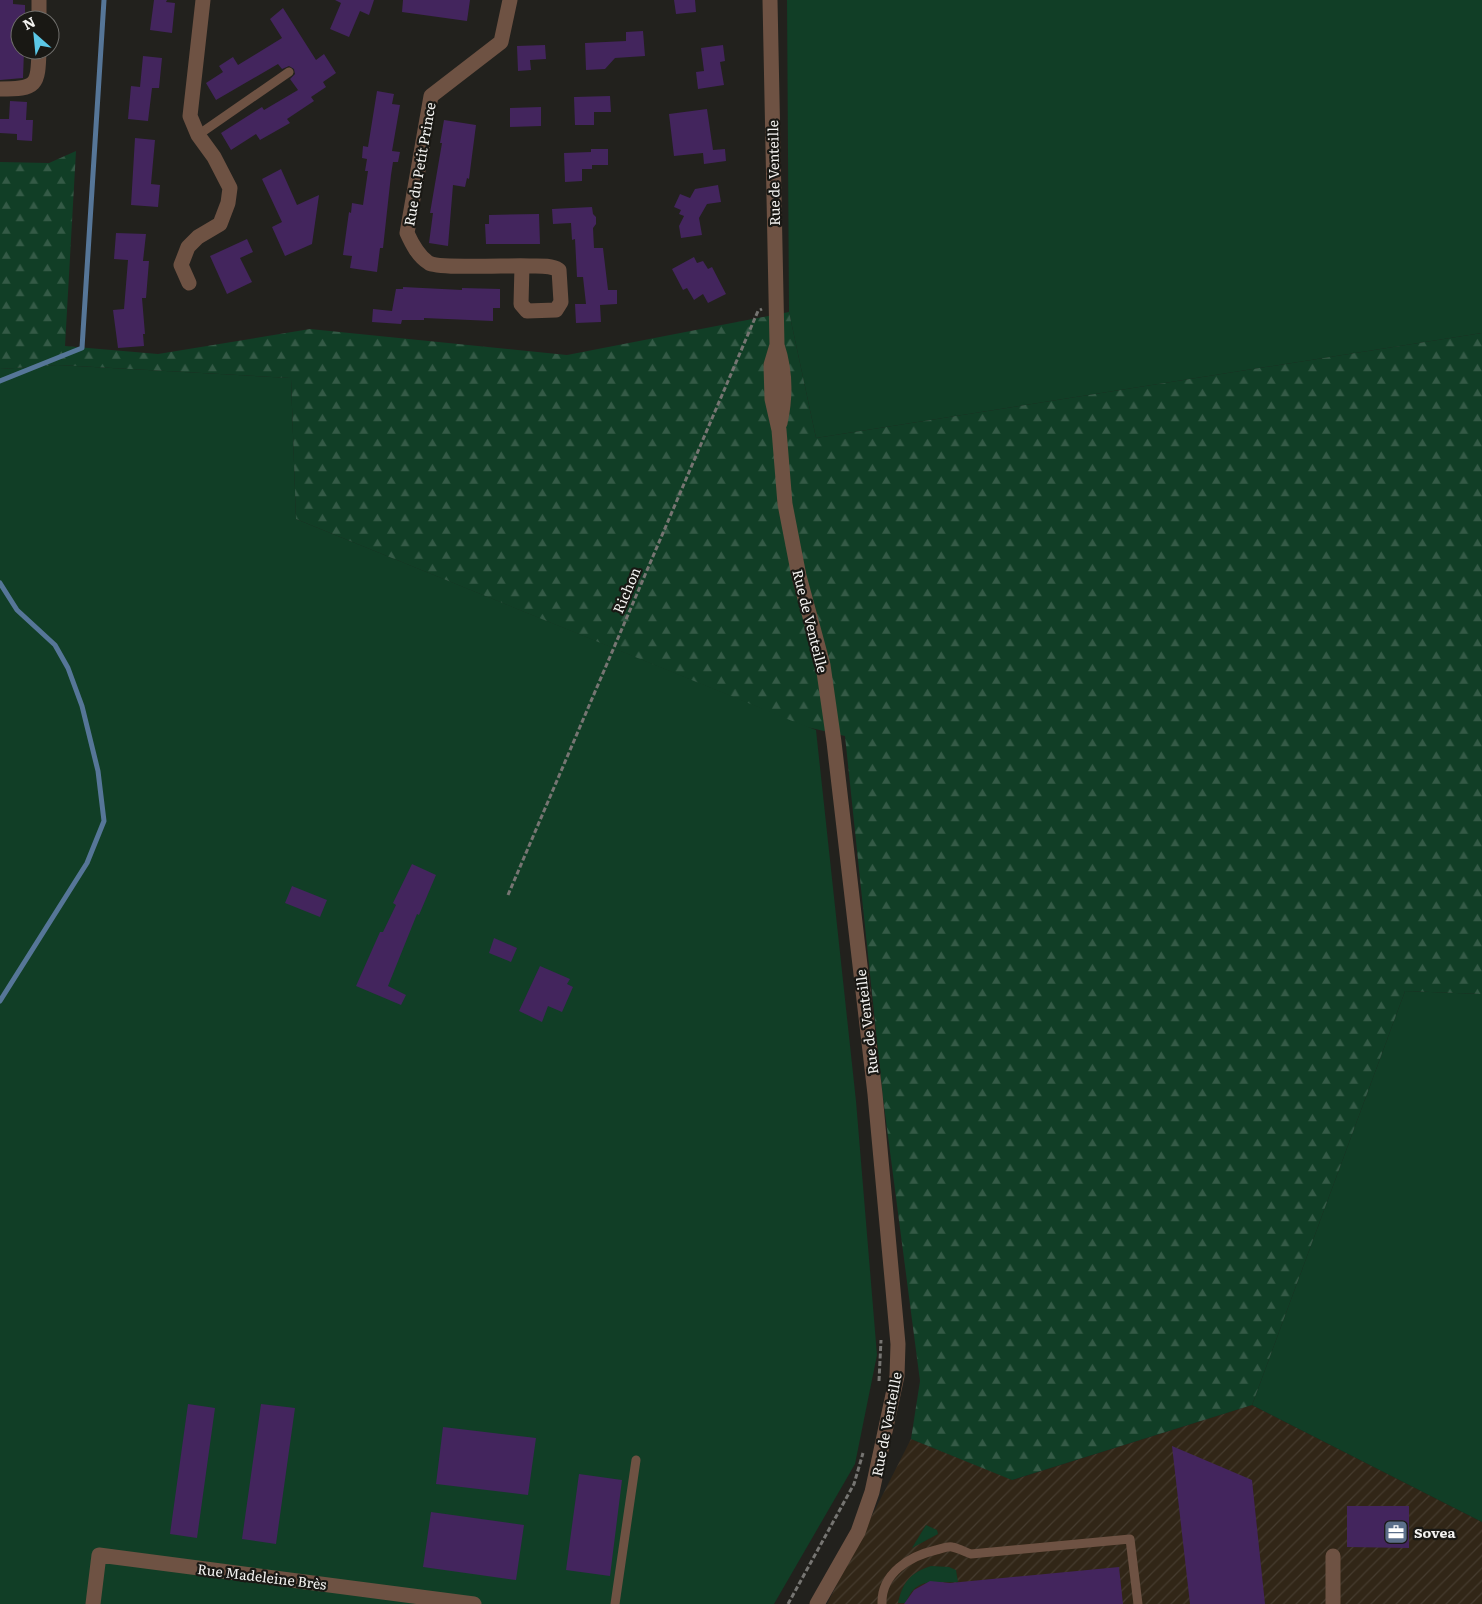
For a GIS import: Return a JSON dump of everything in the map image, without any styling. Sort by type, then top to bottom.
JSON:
[{"type":"street","points":[[189,282],[181,265],[188,247],[198,237],[220,224],[228,203],[230,188],[214,157],[198,135],[190,116],[202,0]]},
{"type":"street","name":"Rue du Petit Prince","points":[[510,0],[501,42],[431,96],[407,233],[416,250],[431,264],[522,266]]},
{"type":"street","name":"Rue de Venteille","points":[[770,0],[777,345],[783,365],[785,400],[779,430],[785,504],[799,576],[823,665],[834,742],[875,1094],[898,1344],[897,1376],[872,1492],[858,1532],[817,1604]]},
{"type":"street","points":[[0,88],[20,89],[32,85],[38,76],[38,60]]},
{"type":"street","name":"Rue Madeleine Brès","points":[[93,1604],[99,1555],[474,1604]]},
{"type":"street","points":[[1333,1556],[1333,1604]]},
{"type":"lane","points":[[198,135],[289,72]]},
{"type":"lane","points":[[615,1604],[636,1460]]},
{"type":"lane","points":[[882,1604],[887,1583],[898,1567],[915,1556],[934,1550],[951,1547],[971,1554],[1130,1539],[1138,1604]]},
{"type":"path","name":"Richon","points":[[508,895],[758,311],[776,304]]},
{"type":"path","points":[[879,1385],[882,1330]]},
{"type":"path","points":[[788,1604],[854,1484],[866,1446]]},
{"type":"shaded area","points":[[1252,1405],[1482,1522],[1482,1604],[827,1604],[911,1439],[1013,1480]]},
{"type":"green space","points":[[787,0],[1482,0],[1482,333],[816,438],[789,312]]},
{"type":"green space","points":[[76,151],[65,346],[158,354],[310,329],[567,355],[789,312],[816,438],[1482,333],[1482,994],[1405,991],[1252,1405],[1012,1480],[911,1439],[920,1381],[883,1098],[845,736],[807,727],[296,519],[291,378],[59,365],[0,369],[0,162],[49,163]]},
{"type":"green space","points":[[58,365],[291,378],[296,519],[816,730],[856,1101],[877,1355],[855,1464],[774,1604],[0,1604],[0,369]]},
{"type":"green space","points":[[1405,991],[1482,994],[1482,1522],[1252,1405]]},
{"type":"green space","points":[[926,1525],[937,1530],[938,1534],[912,1548]]},
{"type":"green space","points":[[931,1566],[949,1567],[956,1570],[958,1582],[935,1582],[921,1585],[910,1594],[906,1603],[898,1603],[902,1590],[909,1579],[918,1571]]},
{"type":"building","points":[[0,0],[13,0],[13,4],[25,5],[25,10],[10,10],[10,60],[24,60],[23,78],[0,80]]},
{"type":"building","points":[[154,0],[167,0],[166,2],[175,3],[172,33],[150,30]]},
{"type":"building","points":[[335,0],[374,0],[369,15],[360,11],[349,37],[330,29],[341,3]]},
{"type":"building","points":[[403,0],[470,0],[467,21],[402,12]]},
{"type":"building","points":[[674,0],[695,0],[696,12],[676,14]]},
{"type":"building","points":[[283,8],[316,60],[324,54],[336,73],[323,82],[326,87],[311,97],[314,101],[287,119],[290,123],[260,140],[256,134],[231,150],[221,133],[262,107],[264,110],[298,90],[290,79],[295,74],[294,69],[289,66],[282,69],[278,64],[216,100],[206,83],[223,72],[219,66],[233,57],[238,65],[282,38],[270,19]]},
{"type":"building","points":[[643,31],[645,56],[615,58],[605,69],[586,70],[585,43],[626,41],[626,32]]},
{"type":"building","points":[[545,45],[546,59],[530,60],[531,70],[518,71],[517,46]]},
{"type":"building","points":[[723,45],[725,61],[720,62],[724,85],[698,89],[696,72],[704,71],[701,48]]},
{"type":"building","points":[[143,56],[162,58],[159,88],[152,88],[148,121],[128,119],[131,86],[140,87]]},
{"type":"building","points":[[377,91],[394,94],[392,104],[400,105],[392,151],[400,152],[398,162],[393,162],[383,248],[380,248],[377,272],[350,268],[352,256],[343,255],[352,203],[363,205],[368,171],[365,171],[367,159],[362,158],[363,146],[368,147]]},
{"type":"building","points":[[610,96],[611,112],[594,112],[594,125],[575,125],[574,97]]},
{"type":"building","points":[[10,101],[27,102],[26,120],[33,120],[32,141],[17,140],[17,134],[0,133],[0,119],[9,119]]},
{"type":"building","points":[[541,107],[541,126],[510,127],[510,108]]},
{"type":"building","points":[[707,109],[713,150],[725,149],[726,161],[704,164],[703,153],[674,156],[669,114]]},
{"type":"building","points":[[444,120],[476,125],[469,179],[467,178],[465,187],[453,185],[448,246],[429,243],[433,213],[430,213]]},
{"type":"building","points":[[135,138],[155,140],[151,184],[160,185],[158,207],[131,205]]},
{"type":"building","points":[[591,149],[608,149],[608,165],[592,165],[592,169],[582,169],[582,181],[565,182],[564,153],[591,152]]},
{"type":"building","points":[[281,169],[297,205],[319,195],[312,244],[285,256],[272,227],[282,222],[262,179]]},
{"type":"building","points":[[718,185],[721,202],[707,204],[699,218],[702,235],[681,238],[679,226],[684,216],[679,214],[681,210],[674,207],[680,194],[690,198],[695,189]]},
{"type":"building","points":[[592,207],[593,214],[596,217],[596,224],[593,228],[594,248],[603,248],[608,290],[617,290],[617,304],[600,305],[601,322],[576,323],[575,304],[586,304],[583,277],[577,277],[575,239],[572,240],[571,223],[553,224],[552,209]]},
{"type":"building","points":[[539,214],[540,244],[486,244],[485,224],[489,224],[489,215]]},
{"type":"building","points":[[116,233],[146,234],[143,261],[149,261],[146,298],[142,298],[144,346],[118,348],[113,310],[124,309],[128,260],[114,259]]},
{"type":"building","points":[[247,239],[253,252],[240,258],[252,282],[227,294],[210,256]]},
{"type":"building","points":[[694,257],[697,263],[703,261],[708,269],[712,267],[726,294],[708,303],[703,294],[694,300],[687,288],[683,290],[672,269]]},
{"type":"building","points":[[403,287],[462,290],[462,288],[500,289],[500,308],[493,308],[493,321],[424,318],[424,320],[402,320],[401,324],[372,322],[373,309],[392,311],[396,289],[403,289]]},
{"type":"building","points":[[412,864],[436,875],[419,915],[417,914],[388,986],[406,995],[401,1005],[356,986],[380,932],[383,932],[396,905],[393,903]]},
{"type":"building","points":[[292,886],[327,900],[320,917],[285,903]]},
{"type":"building","points":[[494,938],[517,948],[511,962],[489,953]]},
{"type":"building","points":[[540,966],[570,979],[567,984],[573,987],[562,1012],[548,1006],[542,1022],[519,1011]]},
{"type":"building","points":[[188,1404],[215,1408],[197,1538],[170,1534]]},
{"type":"building","points":[[261,1404],[295,1408],[276,1544],[242,1539]]},
{"type":"building","points":[[443,1427],[536,1438],[528,1495],[436,1484]]},
{"type":"building","points":[[1172,1446],[1252,1480],[1265,1604],[1190,1604]]},
{"type":"building","points":[[579,1474],[622,1480],[610,1576],[566,1570]]},
{"type":"building","points":[[1347,1506],[1409,1506],[1409,1548],[1347,1547]]},
{"type":"building","points":[[431,1512],[524,1525],[516,1580],[423,1567]]},
{"type":"building","points":[[1119,1567],[1123,1604],[904,1604],[914,1590],[930,1581],[950,1583]]},
{"type":"waterway","points":[[0,381],[82,348],[104,0]]},
{"type":"waterway","points":[[0,583],[17,610],[55,645],[68,668],[82,706],[98,771],[104,821],[87,863],[0,1001]]},
{"type":"place","name":"Sovea","points":[[1396,1532]]}]
